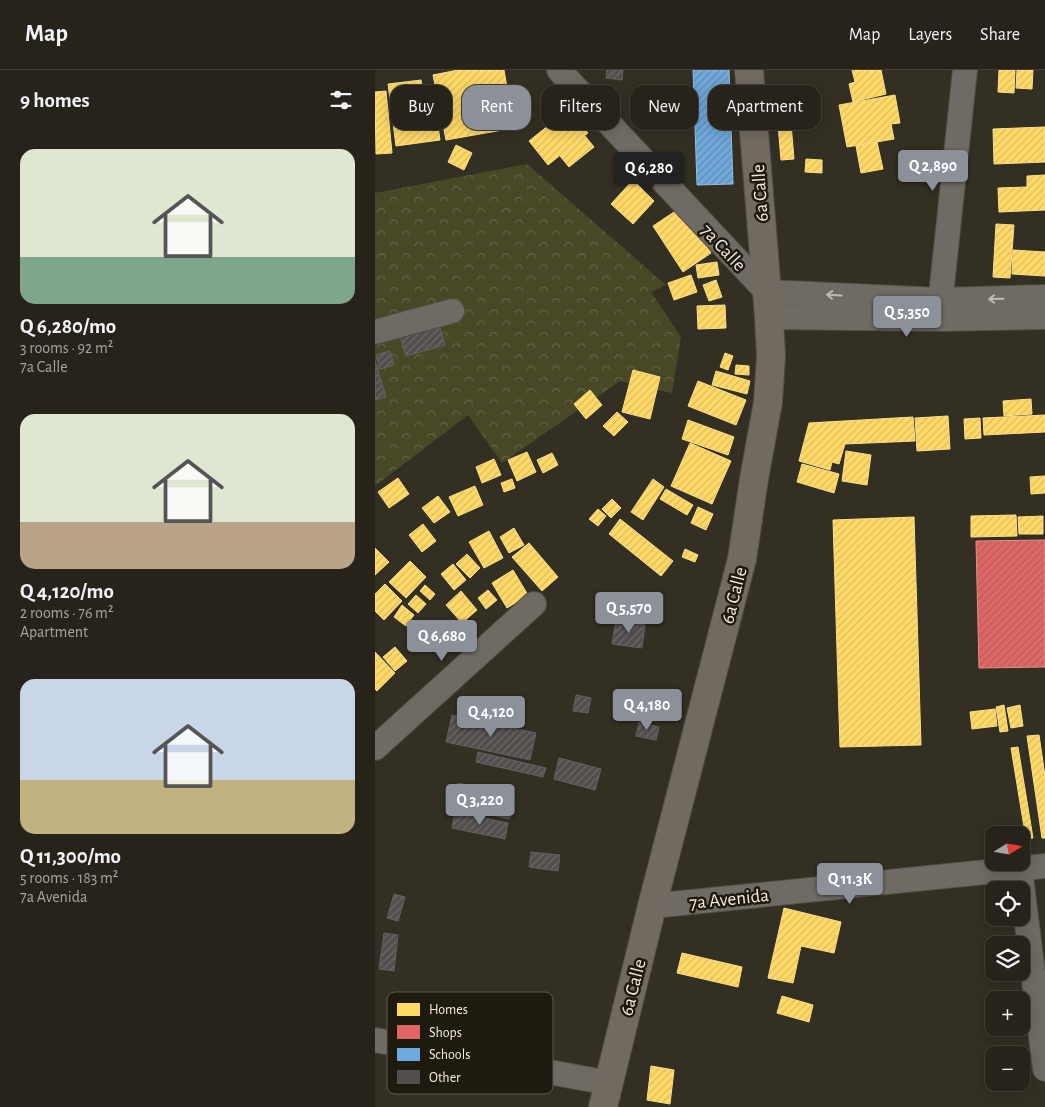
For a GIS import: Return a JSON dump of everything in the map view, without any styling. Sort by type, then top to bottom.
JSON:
[{"type":"main road","name":"6a Calle","points":[[606,1095],[652,906],[742,559],[753,479],[768,402],[771,356],[749,70]]},
{"type":"street","name":"7a Calle","points":[[559,70],[768,305]]},
{"type":"street","points":[[940,310],[965,70]]},
{"type":"street","points":[[940,310],[1045,297]]},
{"type":"street","points":[[768,305],[940,310],[1045,317]]},
{"type":"street","points":[[375,332],[453,311]]},
{"type":"street","points":[[375,748],[534,604]]},
{"type":"street","name":"7a Avenida","points":[[1030,868],[1045,866]]},
{"type":"street","name":"7a Avenida","points":[[652,906],[999,871]]},
{"type":"street","points":[[1019,871],[1045,1069]]},
{"type":"street","points":[[553,1082],[606,1095]]},
{"type":"green space","points":[[527,164],[666,285],[651,292],[681,337],[672,393],[620,381],[502,463],[468,415],[375,486],[375,193]]},
{"type":"building: Homes","points":[[458,70],[504,70],[507,85],[462,85],[462,130],[503,130],[446,140],[444,130],[452,130],[452,85],[435,85],[433,75]]},
{"type":"building: Homes","points":[[852,70],[881,70],[886,94],[853,102],[849,84],[855,82]]},
{"type":"building: Homes","points":[[999,70],[1015,70],[1014,93],[998,92]]},
{"type":"building: Homes","points":[[1017,70],[1033,70],[1032,89],[1016,88]]},
{"type":"building: Homes","points":[[421,80],[422,85],[390,85],[390,100],[388,84]]},
{"type":"building: Homes","points":[[386,91],[392,153],[376,154],[375,92]]},
{"type":"building: Homes","points":[[895,95],[900,123],[891,124],[894,139],[847,147],[839,105]]},
{"type":"building: Homes","points":[[1045,127],[1045,162],[994,164],[993,129]]},
{"type":"building: Homes","points":[[394,130],[439,130],[440,140],[396,146]]},
{"type":"building: Homes","points":[[543,130],[586,130],[588,133],[548,165],[529,141]]},
{"type":"building: Homes","points":[[778,130],[792,130],[794,159],[781,160]]},
{"type":"building: Homes","points":[[585,136],[594,147],[569,167],[560,156]]},
{"type":"building: Homes","points":[[877,142],[883,169],[861,173],[856,146]]},
{"type":"building: Homes","points":[[456,145],[472,153],[464,170],[448,162]]},
{"type":"building: Homes","points":[[806,159],[822,160],[822,173],[805,172]]},
{"type":"building: Homes","points":[[1045,175],[1045,210],[999,212],[998,188],[1027,187],[1027,176]]},
{"type":"building: Homes","points":[[633,180],[654,201],[633,224],[611,204]]},
{"type":"building: Homes","points":[[680,208],[711,253],[683,272],[653,226]]},
{"type":"building: Homes","points":[[996,224],[1014,225],[1010,278],[993,277]]},
{"type":"building: Homes","points":[[1013,250],[1045,252],[1045,276],[1012,274]]},
{"type":"building: Homes","points":[[717,262],[719,275],[698,278],[696,265]]},
{"type":"building: Homes","points":[[691,275],[697,292],[674,300],[668,283]]},
{"type":"building: Homes","points":[[716,280],[722,297],[709,301],[703,285]]},
{"type":"building: Homes","points":[[725,305],[726,328],[698,329],[697,306]]},
{"type":"building: Homes","points":[[725,353],[733,356],[728,370],[720,367]]},
{"type":"building: Homes","points":[[736,365],[749,366],[749,375],[735,374]]},
{"type":"building: Homes","points":[[633,370],[660,377],[650,419],[622,412]]},
{"type":"building: Homes","points":[[716,371],[750,381],[747,394],[712,385]]},
{"type":"building: Homes","points":[[698,381],[746,400],[736,425],[688,406]]},
{"type":"building: Homes","points":[[590,390],[602,405],[586,419],[574,404]]},
{"type":"building: Homes","points":[[1031,399],[1032,414],[1004,416],[1003,401]]},
{"type":"building: Homes","points":[[617,412],[628,422],[614,436],[603,426]]},
{"type":"building: Homes","points":[[1045,415],[1045,432],[984,435],[983,418]]},
{"type":"building: Homes","points":[[948,416],[950,449],[917,451],[915,418]]},
{"type":"building: Homes","points":[[913,417],[915,441],[845,444],[839,464],[832,462],[830,470],[799,461],[809,423]]},
{"type":"building: Homes","points":[[980,418],[981,438],[965,439],[964,419]]},
{"type":"building: Homes","points":[[688,420],[734,437],[728,455],[682,439]]},
{"type":"building: Homes","points":[[690,443],[731,461],[712,504],[671,486]]},
{"type":"building: Homes","points":[[846,451],[871,455],[867,485],[842,481]]},
{"type":"building: Homes","points":[[527,452],[536,472],[517,481],[508,460]]},
{"type":"building: Homes","points":[[552,453],[558,465],[543,473],[537,460]]},
{"type":"building: Homes","points":[[494,459],[501,475],[482,483],[476,467]]},
{"type":"building: Homes","points":[[802,464],[839,474],[834,493],[797,482]]},
{"type":"building: Homes","points":[[1045,476],[1045,493],[1031,494],[1030,477]]},
{"type":"building: Homes","points":[[398,478],[409,494],[389,508],[378,492]]},
{"type":"building: Homes","points":[[512,479],[515,488],[504,492],[501,483]]},
{"type":"building: Homes","points":[[653,479],[664,487],[643,520],[631,512]]},
{"type":"building: Homes","points":[[475,486],[483,505],[458,516],[449,497]]},
{"type":"building: Homes","points":[[666,489],[693,505],[687,515],[660,499]]},
{"type":"building: Homes","points":[[438,496],[450,512],[434,523],[422,508]]},
{"type":"building: Homes","points":[[612,499],[621,508],[611,518],[602,509]]},
{"type":"building: Homes","points":[[698,507],[713,514],[706,530],[691,523]]},
{"type":"building: Homes","points":[[598,509],[606,516],[598,526],[589,519]]},
{"type":"building: Homes","points":[[1016,515],[1017,536],[971,537],[971,516]]},
{"type":"building: Homes","points":[[1043,516],[1043,534],[1019,534],[1018,517]]},
{"type":"building: Homes","points":[[914,517],[921,745],[840,747],[833,520]]},
{"type":"building: Homes","points":[[620,519],[673,561],[661,576],[609,534]]},
{"type":"building: Homes","points":[[423,524],[436,541],[422,552],[409,535]]},
{"type":"building: Homes","points":[[514,528],[524,545],[509,553],[500,537]]},
{"type":"building: Homes","points":[[489,531],[503,558],[484,568],[469,542]]},
{"type":"building: Homes","points":[[529,543],[558,577],[542,591],[512,557]]},
{"type":"building: Homes","points":[[375,548],[389,562],[375,575]]},
{"type":"building: Homes","points":[[685,549],[698,555],[695,562],[682,557]]},
{"type":"building: Homes","points":[[467,554],[480,568],[470,578],[456,564]]},
{"type":"building: Homes","points":[[410,561],[426,577],[406,598],[389,582]]},
{"type":"building: Homes","points":[[453,564],[466,580],[454,590],[441,574]]},
{"type":"building: Homes","points":[[513,570],[528,595],[507,608],[492,583]]},
{"type":"building: Homes","points":[[385,584],[402,601],[384,620],[375,611],[375,594]]},
{"type":"building: Homes","points":[[425,585],[435,594],[430,600],[420,591]]},
{"type":"building: Homes","points":[[488,590],[497,600],[486,609],[478,598]]},
{"type":"building: Homes","points":[[461,591],[477,610],[462,623],[446,605]]},
{"type":"building: Homes","points":[[416,595],[426,604],[418,613],[408,604]]},
{"type":"building: Homes","points":[[402,605],[414,615],[406,626],[394,617]]},
{"type":"building: Homes","points":[[395,647],[407,661],[395,671],[383,657]]},
{"type":"building: Homes","points":[[375,652],[395,673],[377,691],[375,689]]},
{"type":"building: Homes","points":[[1004,705],[1008,731],[1000,732],[996,707]]},
{"type":"building: Homes","points":[[1020,705],[1023,726],[1011,728],[1007,708]]},
{"type":"building: Homes","points":[[995,709],[997,726],[972,729],[970,712]]},
{"type":"building: Homes","points":[[1039,735],[1045,776],[1045,838],[1042,838],[1027,736]]},
{"type":"building: Homes","points":[[1018,747],[1033,838],[1030,838],[1030,826],[1024,826],[1011,748]]},
{"type":"building: Homes","points":[[784,908],[841,922],[834,953],[801,946],[793,983],[768,978]]},
{"type":"building: Homes","points":[[682,953],[742,967],[738,987],[677,973]]},
{"type":"building: Homes","points":[[782,996],[813,1005],[809,1022],[777,1013]]},
{"type":"building: Homes","points":[[651,1066],[674,1070],[670,1104],[647,1100]]},
{"type":"building: Shops","points":[[1045,540],[1045,667],[979,668],[976,541]]},
{"type":"building: Schools","points":[[693,70],[729,70],[730,85],[708,85],[708,130],[731,130],[733,184],[697,185],[695,130],[698,130],[698,85],[694,85]]},
{"type":"building: Other","points":[[607,70],[623,70],[622,80],[606,78]]},
{"type":"building: Other","points":[[439,324],[445,345],[406,356],[400,336]]},
{"type":"building: Other","points":[[390,351],[394,365],[380,369],[376,355]]},
{"type":"building: Other","points":[[375,361],[386,397],[375,400]]},
{"type":"building: Other","points":[[616,620],[645,625],[642,648],[612,644]]},
{"type":"building: Other","points":[[576,695],[591,698],[588,713],[573,711]]},
{"type":"building: Other","points":[[452,715],[536,733],[530,760],[446,742]]},
{"type":"building: Other","points":[[639,722],[659,727],[656,740],[636,736]]},
{"type":"building: Other","points":[[478,752],[546,768],[543,777],[476,762]]},
{"type":"building: Other","points":[[559,758],[601,769],[595,790],[554,779]]},
{"type":"building: Other","points":[[458,783],[514,796],[509,819],[453,805]]},
{"type":"building: Other","points":[[455,812],[508,823],[505,839],[452,828]]},
{"type":"building: Other","points":[[531,852],[560,855],[558,871],[529,867]]},
{"type":"building: Other","points":[[394,894],[405,897],[398,921],[387,918]]},
{"type":"building: Other","points":[[384,933],[398,935],[394,971],[379,969]]}]
